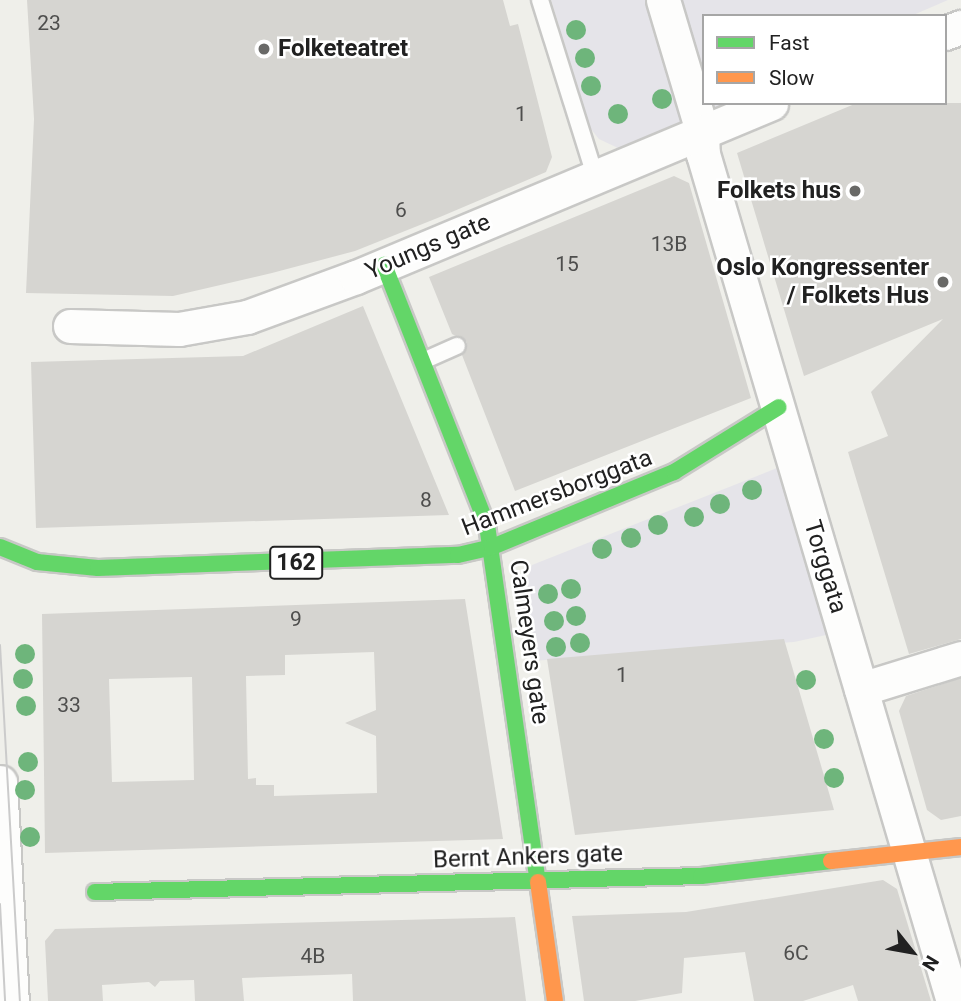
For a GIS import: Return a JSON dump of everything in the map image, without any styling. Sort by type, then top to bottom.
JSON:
[{"type":"main road","name":"Calmeyers gate","points":[[384,265],[481,499],[492,547],[555,1001]]},
{"type":"main road","name":"Hammersborggata","points":[[0,547],[37,562],[98,568],[418,559],[492,547],[674,472],[779,407]]},
{"type":"main road","name":"Bernt Ankers gate","points":[[95,892],[701,876],[961,847]]},
{"type":"street","name":"Torggata","points":[[663,0],[702,131],[704,154],[953,1001]]},
{"type":"street","name":"Youngs gate","points":[[70,327],[211,326],[247,317],[384,265],[766,105]]},
{"type":"street","points":[[862,689],[961,658]]},
{"type":"street","points":[[0,782],[12,1001]]},
{"type":"lane","points":[[540,0],[596,176]]},
{"type":"lane","points":[[423,361],[457,346]]},
{"type":"shaded area","points":[[551,0],[948,0],[916,14],[702,14],[702,105],[724,105],[725,109],[620,149],[599,139],[590,128]]},
{"type":"shaded area","points":[[782,466],[835,633],[794,642],[532,661],[521,598],[532,565]]},
{"type":"building","points":[[27,0],[503,0],[510,26],[518,24],[552,157],[546,172],[440,217],[355,251],[272,273],[173,296],[26,293],[34,119]]},
{"type":"building","name":"Folkets hus","points":[[961,103],[961,639],[909,654],[848,452],[888,436],[871,392],[943,319],[804,376],[737,153],[852,105]]},
{"type":"building","points":[[674,176],[689,183],[751,398],[515,491],[462,355],[467,342],[452,334],[429,277]]},
{"type":"building","points":[[363,306],[449,515],[36,528],[31,362],[243,356]]},
{"type":"building","points":[[465,599],[503,839],[45,853],[42,614]],"holes":[[[374,652],[376,710],[345,723],[376,736],[377,793],[274,796],[274,785],[256,785],[256,778],[248,779],[246,676],[285,675],[285,655]],[[192,677],[194,780],[112,782],[109,679]]]},
{"type":"building","points":[[784,639],[834,810],[575,835],[547,659]]},
{"type":"building","points":[[961,678],[961,816],[941,820],[927,810],[899,711],[906,696]]},
{"type":"building","points":[[883,880],[897,889],[931,1001],[858,1001],[853,985],[803,1001],[754,1001],[745,952],[684,958],[682,993],[635,1001],[584,1001],[572,916],[686,912]]},
{"type":"building","points":[[515,917],[526,1001],[353,1001],[352,974],[242,978],[244,1001],[195,1001],[194,980],[160,981],[155,987],[149,982],[102,985],[103,1001],[48,1001],[45,941],[55,929]]},
{"type":"tram line","points":[[0,645],[20,1001]]},
{"type":"tram line","points":[[0,904],[5,1001]]},
{"type":"traffic: fast","points":[[384,265],[487,525],[538,882]]},
{"type":"traffic: fast","points":[[0,547],[37,562],[98,568],[458,555],[492,547],[674,472],[779,407]]},
{"type":"traffic: fast","points":[[95,892],[701,876],[831,861]]},
{"type":"traffic: slow","points":[[831,861],[961,847]]},
{"type":"traffic: slow","points":[[538,882],[555,1001]]},
{"type":"place","name":"Folketeatret","points":[[264,49]]},
{"type":"place","name":"Folkets hus","points":[[855,191]]},
{"type":"place","name":"Oslo Kongressenter / Folkets Hus","points":[[943,282]]}]
